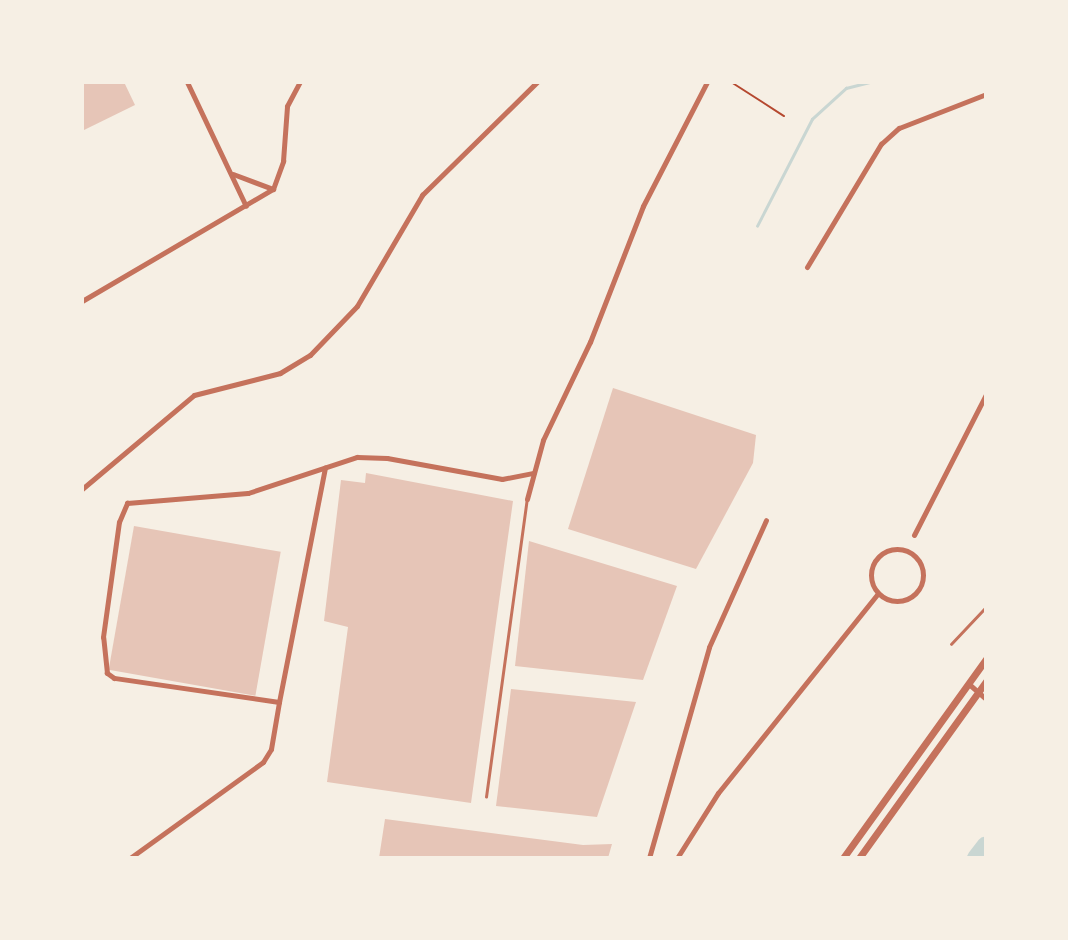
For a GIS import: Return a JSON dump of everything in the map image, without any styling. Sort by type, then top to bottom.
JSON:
[{"type":"street","points":[[187,82],[246,206]]},
{"type":"street","points":[[82,301],[273,188],[283,161],[287,106],[300,82]]},
{"type":"street","points":[[82,489],[194,395],[280,373],[310,355],[357,306],[422,195],[537,82]]},
{"type":"street","points":[[527,499],[533,473],[653,184],[707,82]]},
{"type":"street","points":[[807,267],[881,144],[900,128],[986,94]]},
{"type":"street","points":[[233,174],[273,188]]},
{"type":"street","points":[[914,535],[986,394]]},
{"type":"street","points":[[279,702],[114,678],[107,673],[103,637],[122,508],[131,501],[248,493],[357,457],[377,457],[502,479],[533,473]]},
{"type":"street","points":[[130,858],[263,762],[271,749],[325,467]]},
{"type":"street","points":[[649,858],[709,647],[766,520]]},
{"type":"street","points":[[893,550],[916,558],[922,574],[912,596],[897,601],[878,593],[871,573],[878,557],[893,550]]},
{"type":"street","points":[[677,858],[718,793],[878,593]]},
{"type":"street","points":[[843,858],[970,685],[986,659]]},
{"type":"street","points":[[859,858],[986,681]]},
{"type":"street","points":[[970,685],[986,699]]},
{"type":"street","points":[[892,793],[902,800]]},
{"type":"lane","points":[[486,797],[527,499]]},
{"type":"lane","points":[[951,644],[986,607]]},
{"type":"path","points":[[732,82],[784,116]]},
{"type":"building","points":[[82,82],[124,82],[135,105],[82,131]]},
{"type":"building","points":[[613,388],[756,435],[753,463],[696,569],[568,529]]},
{"type":"building","points":[[366,473],[513,501],[471,803],[327,782],[348,627],[324,621],[341,480],[365,483]]},
{"type":"building","points":[[134,526],[281,552],[255,696],[109,670]]},
{"type":"building","points":[[529,541],[677,586],[643,680],[515,666]]},
{"type":"building","points":[[511,689],[636,702],[597,817],[496,806]]},
{"type":"building","points":[[385,819],[583,845],[612,844],[608,858],[379,858]]},
{"type":"waterway","points":[[757,226],[812,119],[846,88],[870,82]]},
{"type":"waterway","points":[[976,858],[986,845]]}]
